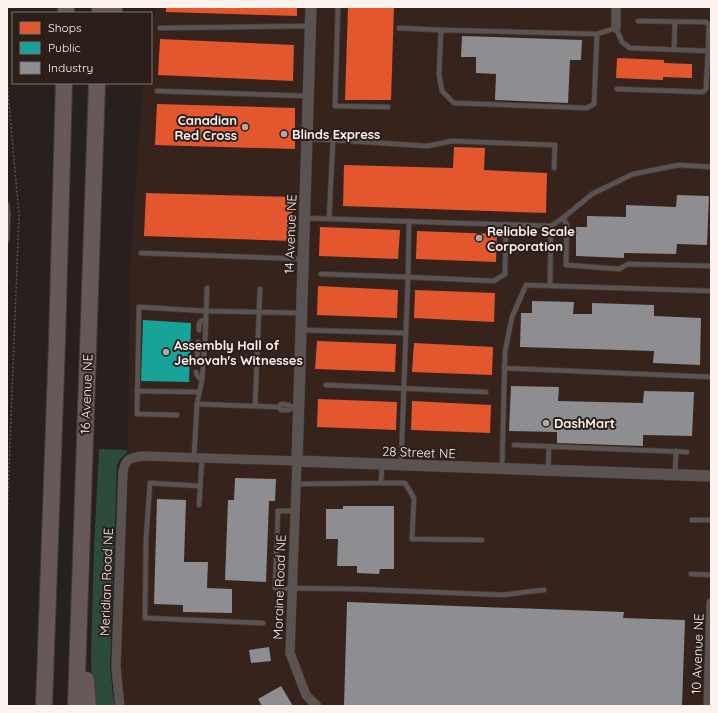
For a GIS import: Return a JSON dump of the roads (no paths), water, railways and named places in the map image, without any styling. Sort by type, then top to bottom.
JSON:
[{"type":"highway","points":[[44,706],[57,342],[63,84]]},
{"type":"highway","name":"16 Avenue NE","points":[[76,706],[97,84]]},
{"type":"highway","points":[[97,105],[108,84]]},
{"type":"highway","points":[[78,628],[86,664],[88,706]]},
{"type":"highway","points":[[39,706],[47,637]]},
{"type":"street","name":"14 Avenue NE","points":[[296,462],[295,407],[301,330],[311,7]]},
{"type":"street","points":[[616,7],[616,28]]},
{"type":"street","name":"28 Street NE","points":[[128,460],[134,457],[143,456],[711,476]]},
{"type":"street","name":"Meridian Road NE","points":[[120,706],[116,666],[123,471],[128,460]]},
{"type":"street","name":"Moraine Road NE","points":[[296,462],[290,653],[306,695],[317,706]]},
{"type":"street","name":"10 Avenue NE","points":[[708,706],[710,682],[711,603]]},
{"type":"lane","points":[[338,7],[335,106],[388,107]]},
{"type":"lane","points":[[617,89],[703,92],[706,89],[709,26],[706,22],[638,21]]},
{"type":"lane","points":[[674,49],[675,22]]},
{"type":"lane","points":[[160,28],[310,26]]},
{"type":"lane","points":[[399,28],[597,34],[616,28],[622,42],[630,48],[708,50]]},
{"type":"lane","points":[[441,30],[439,75],[442,91],[454,103],[579,108],[587,108],[594,104],[597,34]]},
{"type":"lane","points":[[157,91],[308,96]]},
{"type":"lane","points":[[307,139],[427,146],[452,141],[555,145],[554,168]]},
{"type":"lane","points":[[330,219],[333,140]]},
{"type":"lane","points":[[304,218],[551,226],[592,194],[633,174],[679,165],[711,167]]},
{"type":"lane","points":[[7,205],[7,240]]},
{"type":"lane","points":[[563,218],[568,225],[566,266],[619,270],[628,264],[711,266]]},
{"type":"lane","points":[[401,465],[409,221]]},
{"type":"lane","points":[[321,274],[494,281],[505,274],[506,224]]},
{"type":"lane","points":[[550,286],[551,226]]},
{"type":"lane","points":[[141,253],[303,259]]},
{"type":"lane","points":[[502,469],[505,352],[512,317],[526,285],[711,291]]},
{"type":"lane","points":[[199,505],[200,486],[197,404],[202,380],[207,288]]},
{"type":"lane","points":[[255,406],[260,290]]},
{"type":"lane","points":[[177,415],[136,414],[140,308],[301,313]]},
{"type":"lane","points":[[199,330],[199,324],[201,321],[206,319]]},
{"type":"lane","points":[[301,330],[406,332]]},
{"type":"lane","points":[[197,360],[198,342]]},
{"type":"lane","points":[[504,368],[711,377]]},
{"type":"lane","points":[[196,372],[196,376],[202,380]]},
{"type":"lane","points":[[326,385],[486,392]]},
{"type":"lane","points":[[137,391],[199,392]]},
{"type":"lane","points":[[197,404],[278,407],[281,404],[295,407]]},
{"type":"lane","points":[[514,446],[687,452]]},
{"type":"lane","points":[[548,470],[549,447]]},
{"type":"lane","points":[[675,475],[676,451]]},
{"type":"lane","points":[[381,484],[382,464]]},
{"type":"lane","points":[[200,486],[150,483],[146,539],[145,618],[263,623]]},
{"type":"lane","points":[[296,484],[405,483],[414,498],[412,539],[482,540]]},
{"type":"lane","points":[[295,511],[278,511],[275,588],[504,595],[544,590]]},
{"type":"lane","points":[[692,520],[711,520]]},
{"type":"lane","points":[[690,574],[711,576]]},
{"type":"place","name":"Canadian Red Cross","points":[[245,127]]},
{"type":"place","name":"Blinds Express","points":[[284,134]]},
{"type":"place","name":"Reliable Scale Corporation","points":[[479,238]]},
{"type":"place","name":"Assembly Hall of Jehovah's Witnesses","points":[[166,352]]},
{"type":"place","name":"DashMart","points":[[546,423]]}]
